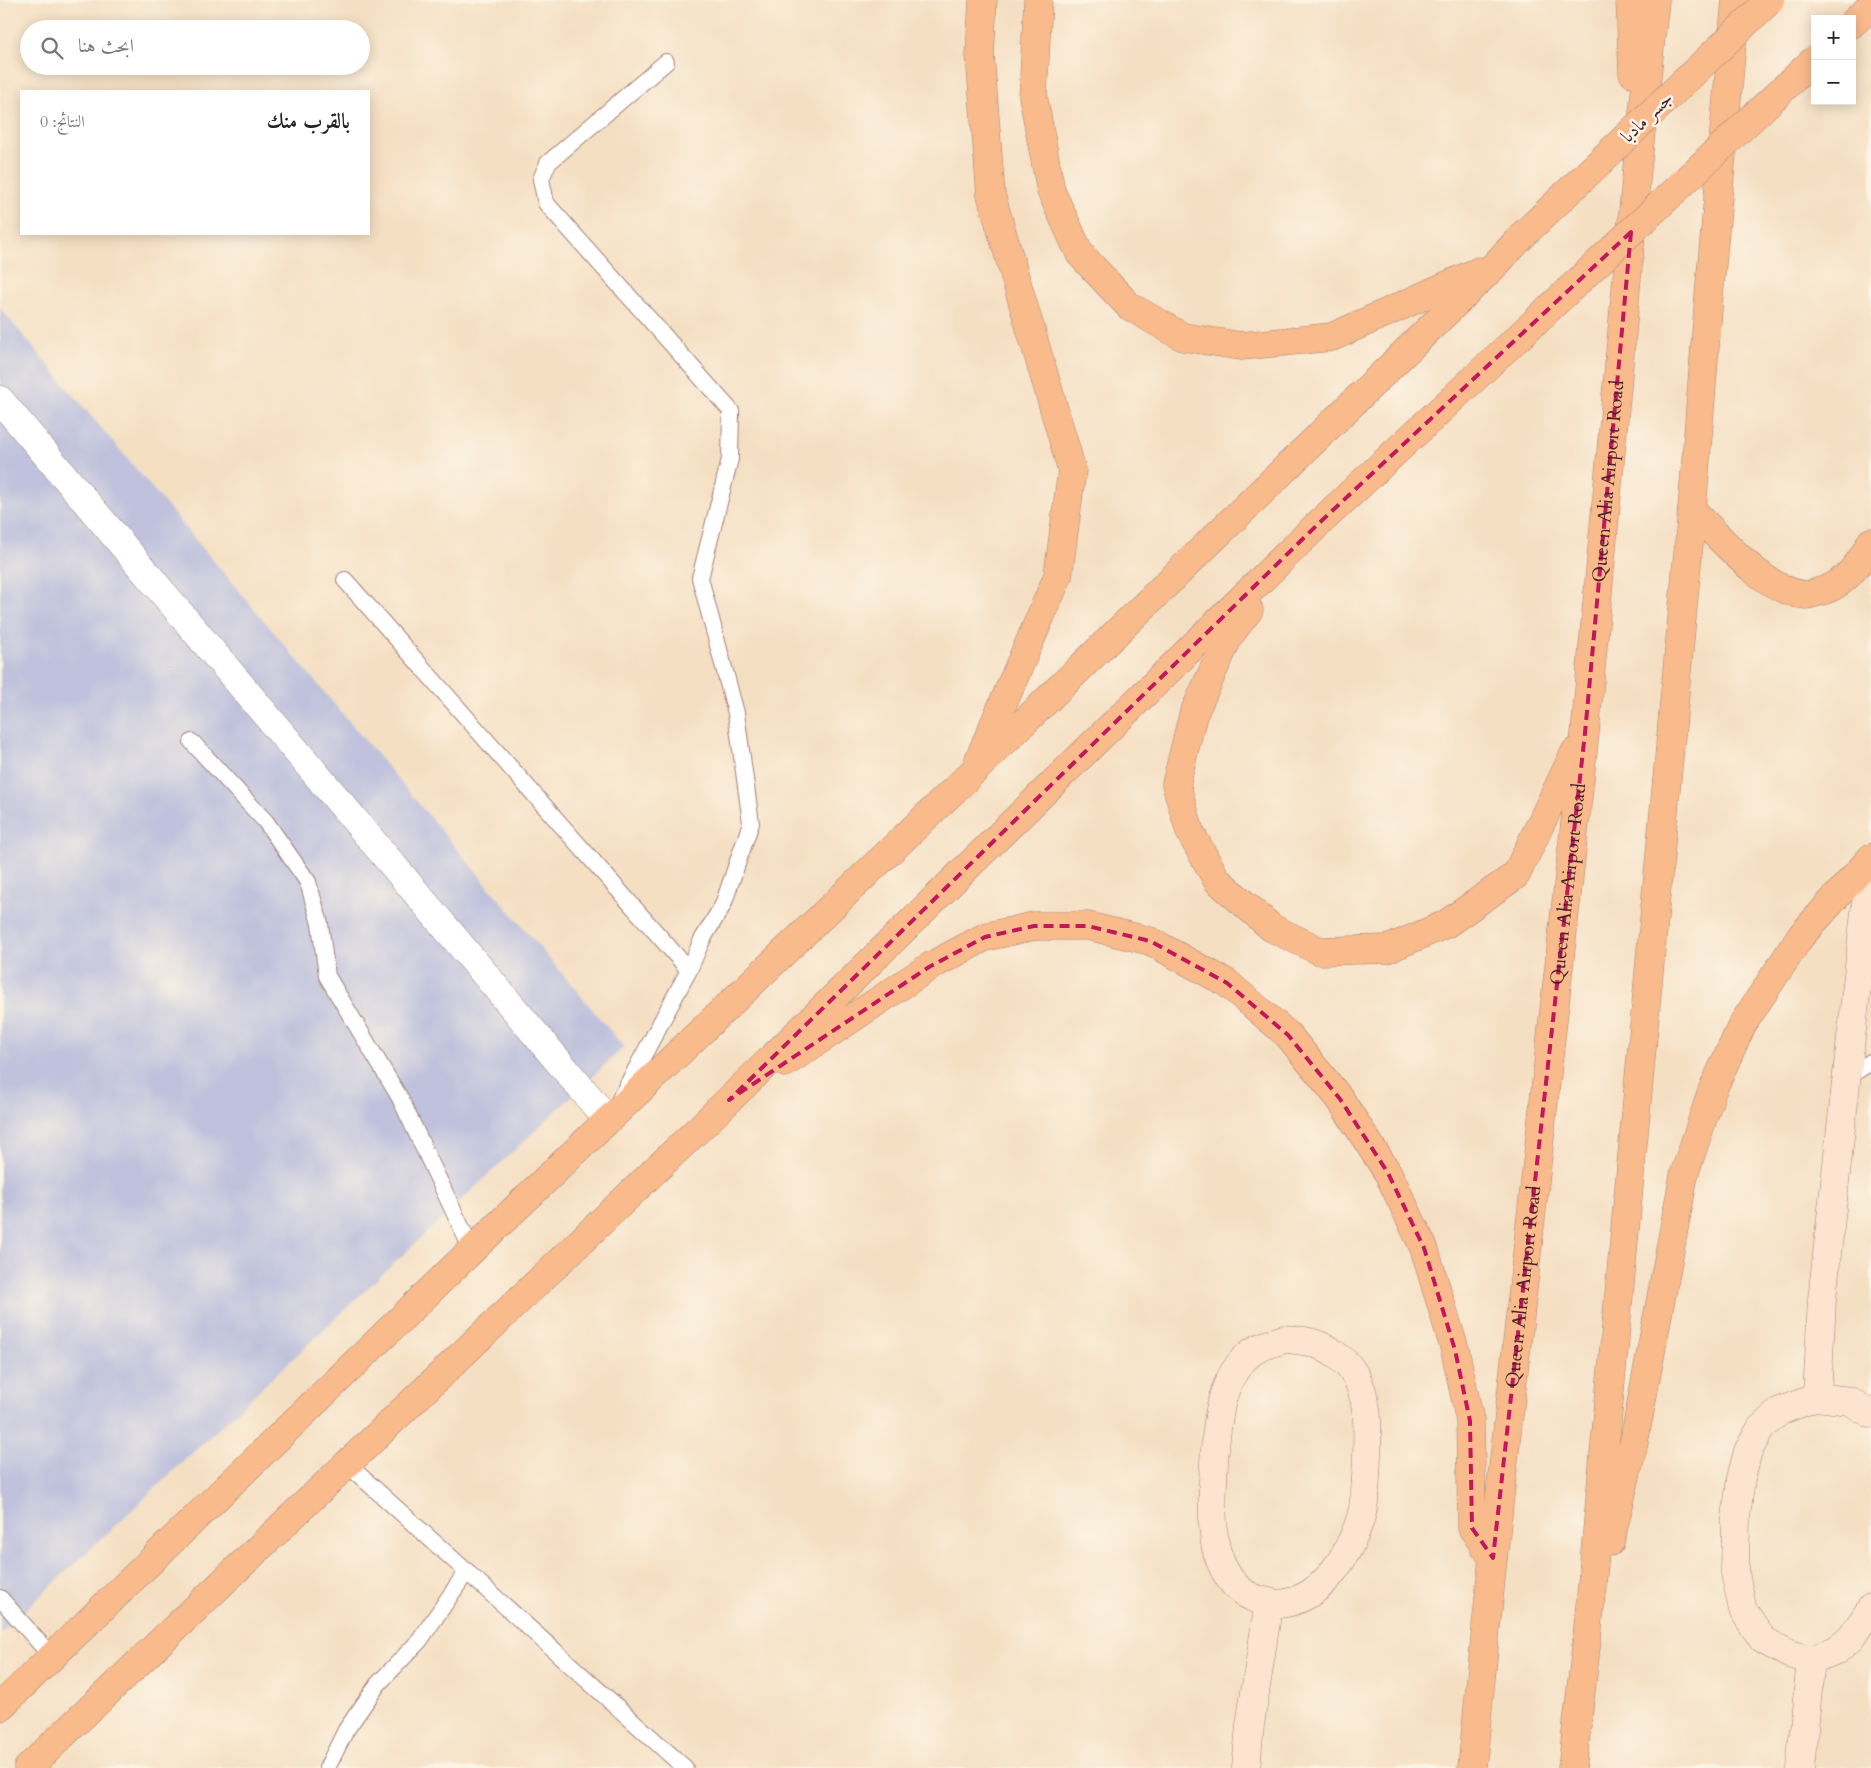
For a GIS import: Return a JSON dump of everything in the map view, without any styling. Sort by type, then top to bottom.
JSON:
[{"type":"highway","points":[[974,771],[1058,576],[1072,470],[992,195],[980,55],[983,0]]},
{"type":"highway","points":[[1038,0],[1033,96],[1051,191],[1080,254],[1130,306],[1183,337],[1241,346],[1332,336],[1496,264]]},
{"type":"highway","points":[[1630,0],[1637,169]]},
{"type":"highway","name":"Queen Alia Airport Road","points":[[1472,1768],[1493,1558],[1585,733],[1637,169],[1655,0]]},
{"type":"highway","points":[[1572,1768],[1587,1638],[1692,510],[1736,0]]},
{"type":"highway","name":"جسر مادبا","points":[[0,1707],[472,1250],[974,771],[1496,264],[1524,234],[1770,0]]},
{"type":"highway","points":[[1856,20],[1871,6]]},
{"type":"highway","points":[[28,1768],[729,1100],[1317,525],[1814,60]]},
{"type":"highway","points":[[1692,510],[1757,572],[1782,589],[1808,595],[1834,587],[1850,573],[1871,542]]},
{"type":"highway","points":[[1317,525],[1229,636],[1193,715],[1176,784],[1190,832],[1216,880],[1272,928],[1320,951],[1388,949],[1446,924],[1516,876],[1585,733]]},
{"type":"highway","points":[[1587,1638],[1634,1442],[1684,1175],[1712,1091],[1742,1025],[1800,937],[1871,858]]},
{"type":"highway","points":[[729,1100],[928,967],[985,938],[1034,926],[1088,926],[1150,941],[1227,983],[1288,1035],[1340,1099],[1388,1173],[1424,1248],[1455,1350],[1470,1421],[1472,1528],[1493,1558]]},
{"type":"street","points":[[0,400],[608,1120]]},
{"type":"street","points":[[1816,1397],[1822,1299],[1871,858]]},
{"type":"street","points":[[1284,1339],[1321,1346],[1339,1358],[1353,1371],[1362,1390],[1368,1428],[1366,1473],[1361,1518],[1346,1554],[1321,1585],[1300,1599],[1284,1604],[1269,1602],[1253,1598],[1239,1590],[1229,1578],[1219,1560],[1214,1541],[1216,1436],[1224,1392],[1232,1375],[1243,1360],[1254,1350],[1284,1339]]},
{"type":"street","points":[[1871,1414],[1850,1401],[1816,1397],[1780,1411],[1761,1428],[1748,1451],[1741,1478],[1737,1510],[1735,1564],[1735,1573],[1743,1610],[1763,1640],[1789,1654],[1812,1660],[1837,1650],[1851,1638],[1871,1608]]},
{"type":"street","points":[[1246,1768],[1250,1725],[1269,1602]]},
{"type":"street","points":[[1800,1768],[1812,1660]]},
{"type":"lane","points":[[608,1120],[689,970],[702,940],[723,905],[751,823],[736,713],[700,578],[730,459],[731,411],[546,203],[541,179],[548,163],[666,62]]},
{"type":"lane","points":[[345,580],[689,970]]},
{"type":"lane","points":[[192,742],[266,822],[308,882],[320,924],[327,976],[400,1098],[472,1250]]},
{"type":"lane","points":[[1847,1077],[1871,1062]]},
{"type":"lane","points":[[347,1464],[685,1768]]},
{"type":"lane","points":[[327,1768],[346,1730],[378,1684],[420,1640],[467,1571]]},
{"type":"lane","points":[[0,1598],[52,1657]]},
{"type":"highlighted area","points":[[1631,232],[1585,733],[1493,1558],[1472,1528],[1470,1421],[1455,1350],[1424,1248],[1388,1173],[1340,1099],[1288,1035],[1227,983],[1150,941],[1088,926],[1034,926],[985,937],[929,967],[729,1100],[1317,525]]},
{"type":"shaded area","points":[[0,308],[624,1047],[0,1634]]}]
